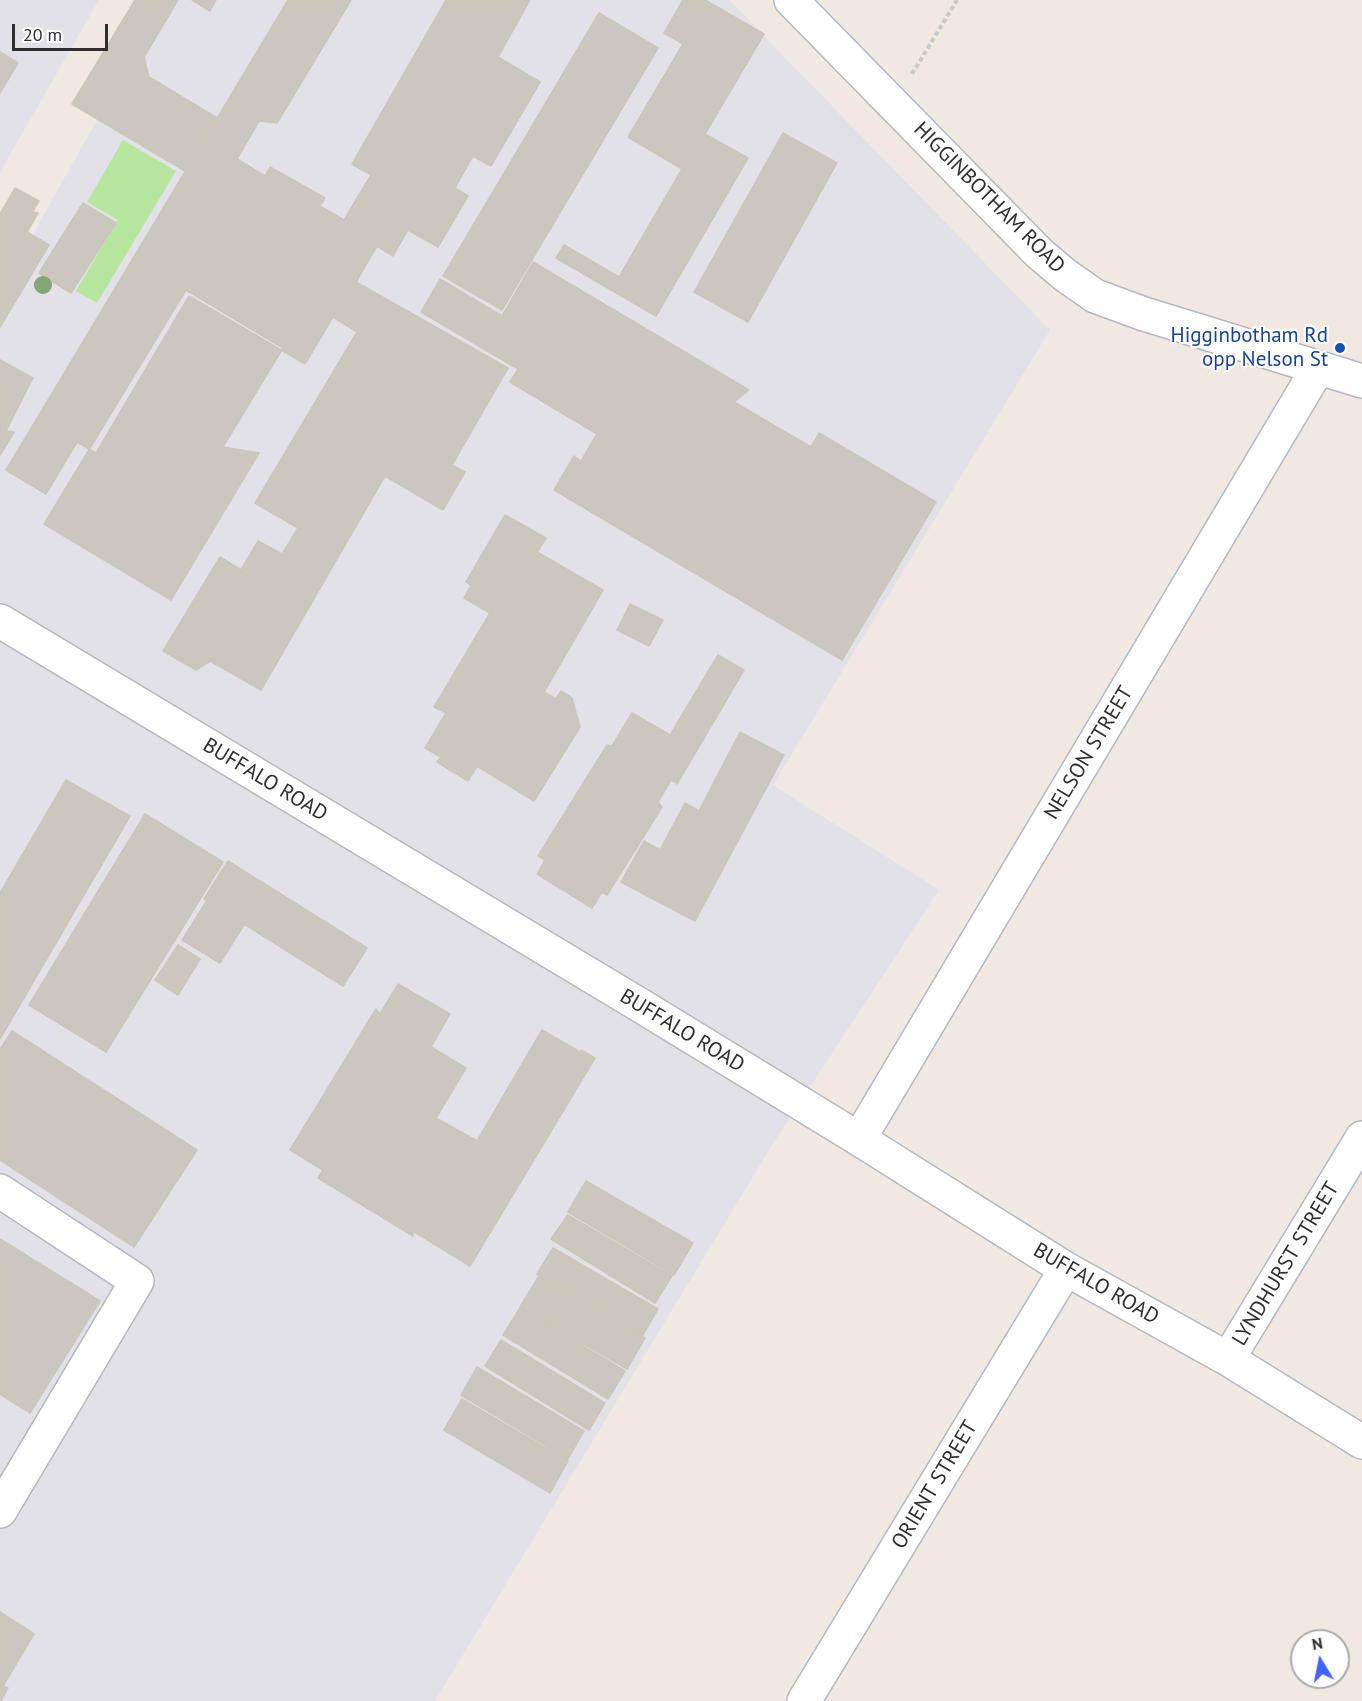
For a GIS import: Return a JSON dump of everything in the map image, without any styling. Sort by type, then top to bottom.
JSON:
[{"type":"street","name":"HIGGINBOTHAM ROAD","points":[[791,0],[1039,253],[1095,296],[1144,314],[1362,381]]},
{"type":"street","name":"NELSON STREET","points":[[859,1139],[1318,368]]},
{"type":"street","name":"BUFFALO ROAD","points":[[0,621],[859,1139],[1066,1269],[1228,1359],[1362,1442]]},
{"type":"street","name":"LYNDHURST STREET","points":[[1228,1359],[1362,1138]]},
{"type":"street","points":[[0,1191],[137,1281],[0,1511]]},
{"type":"street","name":"ORIENT STREET","points":[[804,1701],[1066,1269]]},
{"type":"path","points":[[912,74],[957,0]]},
{"type":"shaded area","points":[[0,0],[99,0],[0,172]]},
{"type":"shaded area","points":[[165,0],[729,0],[1050,330],[773,785],[939,890],[774,1142],[435,1701],[0,1701],[0,292]]},
{"type":"green space","points":[[123,140],[176,171],[97,303],[76,291],[118,220],[87,202]]},
{"type":"building","points":[[135,0],[178,0],[144,57],[149,77],[217,118],[185,171],[72,104]]},
{"type":"building","points":[[192,0],[216,0],[210,11]]},
{"type":"building","points":[[288,0],[351,0],[277,123],[259,121],[237,159],[265,176],[270,167],[325,198],[320,206],[344,220],[371,175],[352,164],[446,0],[530,0],[498,57],[540,82],[491,166],[473,156],[455,188],[468,196],[438,247],[408,230],[393,256],[377,246],[356,282],[508,368],[452,465],[465,472],[443,510],[385,476],[261,690],[210,661],[196,670],[163,651],[220,557],[241,570],[258,541],[282,554],[298,528],[255,503],[357,332],[333,317],[305,364],[189,296],[96,453],[77,442],[46,494],[6,470]]},
{"type":"building","points":[[683,0],[705,0],[764,34],[705,134],[748,158],[656,316],[556,258],[564,245],[619,277],[682,169],[628,137],[683,44],[664,33]]},
{"type":"building","points":[[599,13],[658,48],[502,310],[443,276]]},
{"type":"building","points":[[0,52],[18,63],[0,93]]},
{"type":"building","points":[[783,133],[837,163],[748,322],[694,292]]},
{"type":"building","points":[[15,188],[39,201],[32,212],[38,213],[27,232],[49,245],[0,327],[0,214]]},
{"type":"building","points":[[83,203],[116,223],[71,293],[39,273]]},
{"type":"building","points":[[533,262],[749,390],[734,402],[811,447],[819,433],[936,502],[842,660],[554,490],[574,456],[581,461],[597,434],[510,382],[518,369],[421,312],[440,279],[502,316]]},
{"type":"building","points":[[186,290],[283,348],[223,447],[259,453],[171,600],[44,524]]},
{"type":"building","points":[[0,360],[33,378],[6,431],[14,432],[0,455]]},
{"type":"building","points":[[505,515],[546,538],[537,552],[603,590],[544,692],[556,699],[561,691],[572,698],[580,727],[534,801],[477,766],[468,781],[437,762],[441,757],[425,748],[446,713],[434,707],[490,613],[464,598],[471,585],[466,582]]},
{"type":"building","points":[[630,604],[663,620],[649,646],[617,630]]},
{"type":"building","points":[[718,655],[744,670],[677,784],[671,780],[658,802],[662,807],[607,895],[602,892],[592,908],[537,874],[545,860],[538,856],[607,745],[612,746],[632,713],[670,735]]},
{"type":"building","points":[[740,732],[784,755],[695,921],[621,882],[644,841],[660,850],[685,803],[699,811]]},
{"type":"building","points":[[66,780],[130,816],[0,1039],[0,893]]},
{"type":"building","points":[[145,814],[223,862],[106,1052],[29,1005]]},
{"type":"building","points":[[228,861],[367,948],[343,986],[204,899]]},
{"type":"building","points":[[206,902],[244,925],[220,963],[182,940]]},
{"type":"building","points":[[178,945],[200,959],[178,995],[155,980]]},
{"type":"building","points":[[398,984],[450,1014],[431,1047],[466,1068],[436,1118],[477,1141],[542,1030],[595,1058],[470,1266],[413,1231],[413,1236],[318,1178],[323,1170],[290,1150],[376,1009],[380,1014]]},
{"type":"building","points":[[12,1031],[197,1150],[134,1247],[0,1160],[0,1049]]},
{"type":"building","points":[[586,1181],[693,1243],[674,1275],[568,1212]]},
{"type":"building","points":[[568,1215],[672,1276],[655,1303],[551,1239]]},
{"type":"building","points":[[0,1239],[100,1301],[30,1413],[0,1394]]},
{"type":"building","points":[[553,1248],[658,1309],[643,1335],[537,1274]]},
{"type":"building","points":[[539,1276],[645,1338],[627,1369],[520,1307]]},
{"type":"building","points":[[520,1308],[625,1371],[608,1399],[503,1335]]},
{"type":"building","points":[[501,1340],[605,1403],[589,1430],[485,1366]]},
{"type":"building","points":[[477,1367],[584,1431],[568,1459],[461,1395]]},
{"type":"building","points":[[462,1399],[568,1461],[550,1493],[444,1430]]},
{"type":"building","points":[[0,1612],[34,1634],[3,1686],[8,1688],[1,1701]]},
{"type":"place","name":"Higginbotham Rd opp Nelson St","points":[[1340,348]]}]
